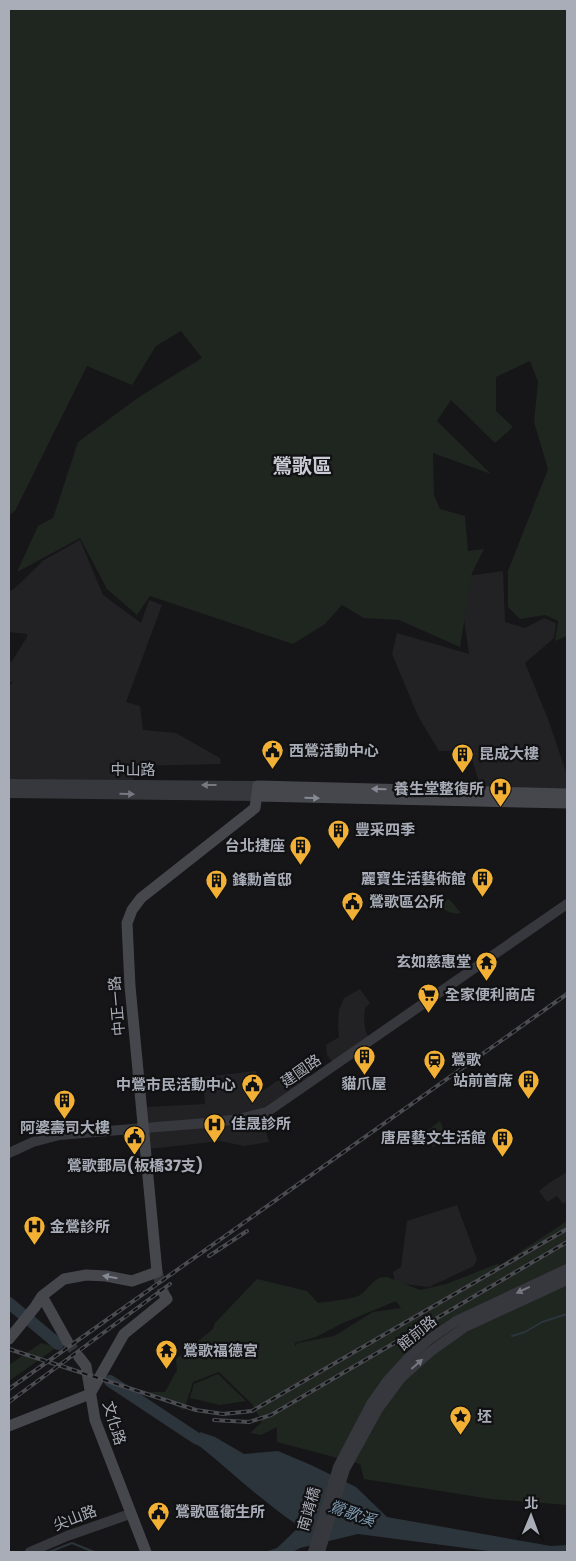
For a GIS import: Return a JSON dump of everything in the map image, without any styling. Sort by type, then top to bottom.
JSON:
[{"type":"main road","points":[[257,791],[567,794]]},
{"type":"main road","points":[[257,791],[567,803]]},
{"type":"main road","name":"中正一路","points":[[42,1296],[64,1279],[86,1275],[106,1276],[132,1281],[157,1272],[130,986],[127,923],[132,910],[142,898],[255,808],[257,791]]},
{"type":"main road","name":"文化路","points":[[146,1552],[95,1420],[92,1389],[124,1334],[167,1299],[164,1294]]},
{"type":"main road","points":[[9,1339],[42,1296],[67,1341]]},
{"type":"main road","points":[[9,1426],[92,1389],[86,1366],[79,1357]]},
{"type":"street","name":"中山路","points":[[9,784],[257,791]]},
{"type":"street","name":"中山路","points":[[9,793],[257,791]]},
{"type":"street","name":"建國路","points":[[9,1153],[33,1142],[59,1134],[239,1119],[267,1112],[567,904]]},
{"type":"street","name":"館前路","points":[[339,1475],[371,1404],[388,1380],[408,1358],[456,1321],[567,1269]]},
{"type":"street","name":"館前路","points":[[339,1475],[389,1392],[430,1352],[465,1327],[567,1280]]},
{"type":"street","name":"南靖橋","points":[[312,1552],[339,1475]]},
{"type":"street","name":"南靖橋","points":[[320,1552],[339,1475]]},
{"type":"street","name":"尖山路","points":[[30,1552],[67,1536],[130,1514]]},
{"type":"shaded area","points":[[9,9],[567,9],[567,636],[555,641],[558,621],[545,615],[520,619],[508,607],[508,571],[548,469],[534,422],[538,382],[530,361],[496,377],[496,411],[513,427],[495,443],[451,400],[437,421],[491,474],[433,453],[434,495],[440,509],[465,516],[468,551],[484,549],[472,573],[460,647],[399,620],[364,618],[342,605],[325,624],[293,644],[150,596],[137,615],[107,589],[80,538],[17,572],[38,526],[53,518],[78,442],[139,397],[202,358],[181,331],[156,346],[132,385],[87,366],[15,511],[9,515]]},
{"type":"shaded area","points":[[80,540],[103,595],[141,623],[149,600],[162,605],[126,702],[140,706],[143,730],[176,733],[220,758],[221,764],[133,766],[133,782],[9,780],[9,686],[13,682],[9,682],[9,663],[27,637],[27,634],[9,632],[9,592],[44,560]]},
{"type":"shaded area","points":[[503,571],[505,622],[525,628],[544,618],[556,623],[554,638],[525,663],[548,719],[567,775],[567,789],[481,788],[469,750],[439,751],[418,716],[392,654],[397,633],[469,654],[462,605],[467,576]]},
{"type":"shaded area","points":[[449,899],[461,913],[449,912],[438,904]]},
{"type":"shaded area","points":[[360,989],[370,1003],[365,1008],[364,1018],[365,1029],[369,1038],[333,1063],[327,1055],[326,1045],[339,1037],[339,1010],[344,998]]},
{"type":"shaded area","points":[[303,1063],[312,1079],[262,1118],[269,1142],[244,1146],[220,1141],[149,1149],[146,1107],[205,1104],[203,1077],[256,1071],[258,1094]]},
{"type":"shaded area","points":[[440,1121],[443,1133],[439,1142],[433,1147],[423,1134]]},
{"type":"shaded area","points":[[567,1172],[567,1201],[563,1204],[557,1196],[547,1202],[539,1191]]},
{"type":"shaded area","points":[[457,1205],[477,1259],[474,1266],[429,1287],[395,1283],[393,1272],[401,1267],[407,1221]]},
{"type":"shaded area","points":[[567,1221],[567,1505],[491,1499],[364,1479],[360,1464],[277,1442],[277,1427],[261,1435],[250,1433],[262,1422],[252,1404],[219,1372],[193,1382],[184,1410],[147,1392],[165,1392],[177,1370],[176,1359],[213,1329],[215,1323],[257,1279],[307,1291],[318,1303],[358,1296],[374,1281],[382,1277],[387,1277],[420,1290],[446,1284],[497,1264],[500,1265]],"holes":[[[396,1301],[401,1308],[373,1312],[334,1336],[298,1343],[295,1346],[295,1343],[316,1337],[343,1323]]]},
{"type":"shaded area","points":[[41,1343],[57,1347],[9,1381],[9,1365]]},
{"type":"shaded area","points":[[218,1374],[246,1401],[220,1405],[190,1398],[194,1384]]},
{"type":"water","points":[[200,1432],[215,1437],[244,1454],[278,1451],[311,1465],[356,1487],[387,1517],[551,1546],[567,1545],[567,1552],[496,1552],[358,1534],[300,1548],[293,1552],[265,1552],[277,1548],[300,1526],[260,1497],[197,1444]]},
{"type":"waterway","name":"鶯歌溪","points":[[9,1303],[58,1344]]},
{"type":"waterway","points":[[512,1336],[525,1332],[542,1322],[567,1314]]},
{"type":"waterway","name":"鶯歌溪","points":[[110,1381],[196,1438],[214,1446]]},
{"type":"waterway","points":[[49,1552],[72,1543],[94,1552]]},
{"type":"tunnel","points":[[157,1272],[164,1294]]},
{"type":"tunnel","points":[[67,1341],[79,1357]]},
{"type":"railway","points":[[9,1389],[567,994]]},
{"type":"railway","points":[[9,1349],[196,1410],[223,1414],[252,1411],[567,1229]]},
{"type":"railway","points":[[209,1256],[247,1231]]},
{"type":"railway","points":[[214,1420],[249,1422],[271,1415],[567,1242]]},
{"type":"railway","points":[[9,1402],[170,1284]]},
{"type":"place","name":"西鶯活動中心","points":[[273,770]]},
{"type":"place","name":"昆成大樓","points":[[463,773]]},
{"type":"place","name":"養生堂整復所","points":[[500,808]]},
{"type":"place","name":"豐采四季","points":[[339,849]]},
{"type":"place","name":"台北捷座","points":[[301,865]]},
{"type":"place","name":"麗寶生活藝術館","points":[[482,898]]},
{"type":"place","name":"鋒勳首邸","points":[[216,899]]},
{"type":"place","name":"鶯歌區公所","points":[[353,921]]},
{"type":"place","name":"玄如慈惠堂","points":[[487,981]]},
{"type":"place","name":"全家便利商店","points":[[429,1014]]},
{"type":"place","name":"貓爪屋","points":[[364,1075]]},
{"type":"place","name":"鶯歌","points":[[435,1079]]},
{"type":"place","name":"站前首席","points":[[529,1100]]},
{"type":"place","name":"中鶯市民活動中心","points":[[252,1104]]},
{"type":"place","name":"阿婆壽司大樓","points":[[65,1119]]},
{"type":"place","name":"佳晟診所","points":[[215,1143]]},
{"type":"place","name":"鶯歌郵局(板橋37支)","points":[[135,1156]]},
{"type":"place","name":"唐居藝文生活館","points":[[502,1157]]},
{"type":"place","name":"金鶯診所","points":[[34,1246]]},
{"type":"place","name":"鶯歌福德宮","points":[[167,1370]]},
{"type":"place","name":"坯","points":[[461,1436]]},
{"type":"place","name":"鶯歌區衛生所","points":[[159,1531]]},
{"type":"district","name":"鶯歌區","points":[[302,466]]}]
